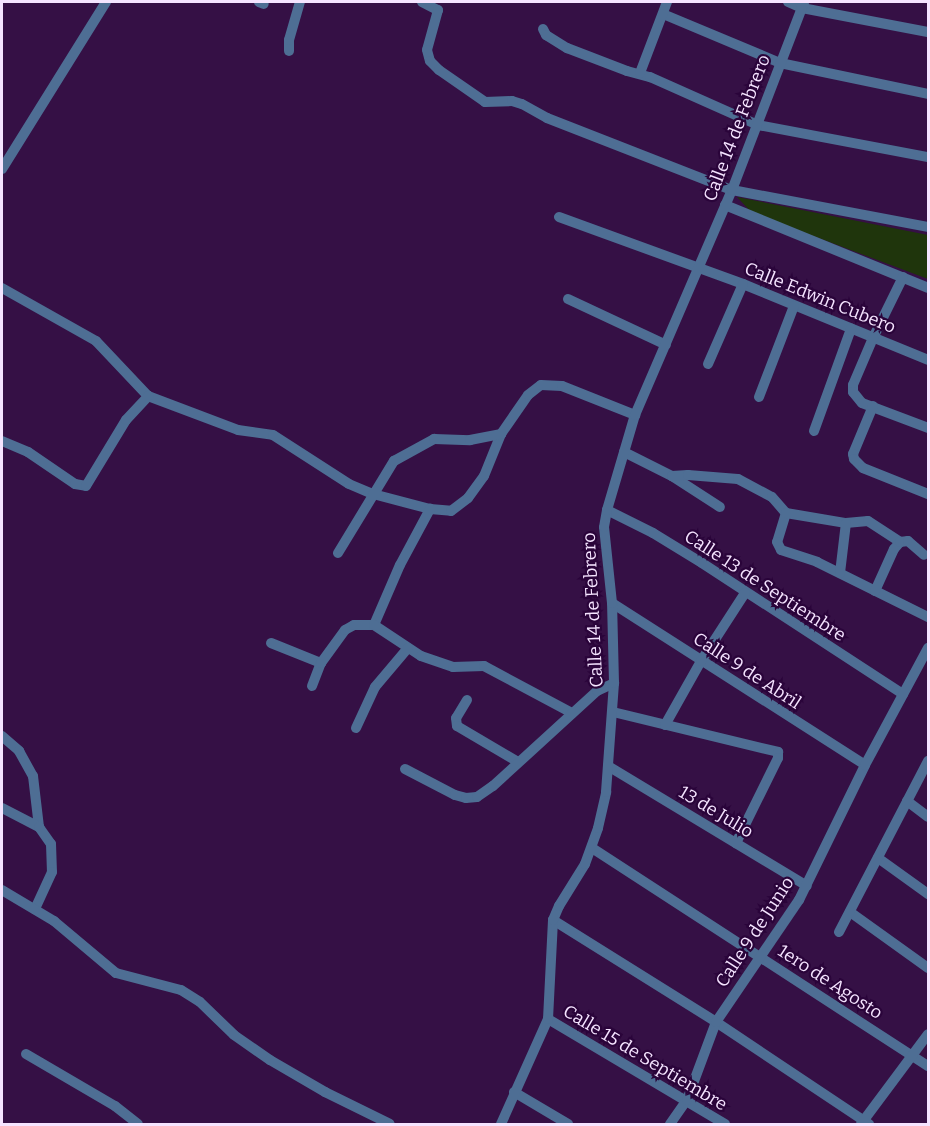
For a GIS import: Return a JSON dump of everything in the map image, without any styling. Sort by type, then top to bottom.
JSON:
[{"type":"street","points":[[2,169],[106,2]]},
{"type":"street","points":[[289,51],[289,40],[300,2]]},
{"type":"street","points":[[422,2],[438,10],[427,50],[430,61],[439,70],[485,102],[512,101],[547,118],[732,190],[928,227]]},
{"type":"street","points":[[640,73],[667,2]]},
{"type":"street","points":[[788,2],[928,32]]},
{"type":"street","name":"Calle 14 de Febrero","points":[[501,1125],[548,1019],[553,920],[592,848],[606,792],[614,683],[612,603],[604,527],[607,510],[635,415],[732,190],[803,4]]},
{"type":"street","points":[[663,15],[780,63],[928,94]]},
{"type":"street","points":[[543,29],[546,35],[567,48],[627,71],[640,73],[758,125],[928,157]]},
{"type":"street","points":[[725,206],[928,288]]},
{"type":"street","name":"Calle Edwin Cubero","points":[[559,217],[743,284],[928,360]]},
{"type":"street","points":[[903,277],[873,338],[853,392],[862,403],[928,428]]},
{"type":"street","points":[[708,364],[743,284]]},
{"type":"street","points":[[2,288],[96,341],[148,396],[237,430],[273,435],[300,451],[329,474],[373,494],[430,509],[451,511],[461,505],[484,476],[501,434],[528,395],[541,385],[562,387],[635,415]]},
{"type":"street","points":[[568,299],[666,345]]},
{"type":"street","points":[[759,397],[794,306]]},
{"type":"street","points":[[814,432],[851,329]]},
{"type":"street","points":[[2,441],[28,452],[75,484],[86,486],[126,420],[148,396]]},
{"type":"street","points":[[873,406],[853,454],[857,464],[928,494]]},
{"type":"street","points":[[338,553],[394,461],[434,439],[470,440],[501,434]]},
{"type":"street","points":[[624,452],[672,476],[720,507]]},
{"type":"street","points":[[672,476],[688,474],[738,479],[772,497],[786,513],[846,523],[868,521],[900,542],[908,541],[924,555]]},
{"type":"street","points":[[374,625],[400,565],[430,509]]},
{"type":"street","name":"Calle 13 de Septiembre","points":[[607,510],[653,533],[903,694]]},
{"type":"street","points":[[786,513],[777,546],[840,573],[928,617]]},
{"type":"street","points":[[840,573],[846,523]]},
{"type":"street","points":[[875,591],[894,549],[900,542]]},
{"type":"street","points":[[665,725],[701,661],[745,593]]},
{"type":"street","name":"Calle 9 de Abril","points":[[612,603],[865,765]]},
{"type":"street","points":[[312,686],[321,663],[345,630],[354,625],[374,625],[408,648],[453,667],[484,666],[572,713]]},
{"type":"street","points":[[271,643],[321,663]]},
{"type":"street","points":[[356,728],[375,687],[408,648]]},
{"type":"street","name":"Calle 9 de Junio","points":[[670,1125],[687,1100],[716,1022],[789,917],[807,886],[865,765],[928,648]]},
{"type":"street","points":[[405,769],[466,798],[484,794],[597,691],[614,683]]},
{"type":"street","points":[[466,700],[455,721],[457,726],[518,762]]},
{"type":"street","points":[[613,712],[778,752],[778,758],[736,843]]},
{"type":"street","points":[[2,736],[19,751],[33,776],[39,827]]},
{"type":"street","points":[[839,932],[928,761]]},
{"type":"street","name":"13 de Julio","points":[[608,766],[807,886]]},
{"type":"street","points":[[908,801],[928,817]]},
{"type":"street","points":[[2,808],[39,827],[51,844],[52,872],[35,909]]},
{"type":"street","name":"1ero de Agosto","points":[[592,848],[928,1066]]},
{"type":"street","points":[[878,858],[928,894]]},
{"type":"street","points":[[2,890],[73,935],[116,973],[172,986],[191,995],[234,1035],[270,1060],[310,1084],[390,1125]]},
{"type":"street","points":[[850,912],[928,968]]},
{"type":"street","points":[[553,920],[716,1022],[864,1123],[928,1034]]},
{"type":"street","name":"Calle 15 de Septiembre","points":[[548,1019],[687,1100],[725,1125]]},
{"type":"street","points":[[26,1054],[115,1106],[138,1125]]},
{"type":"street","points":[[514,1092],[568,1125]]},
{"type":"green space","points":[[737,197],[928,235],[928,279],[752,213]]}]
